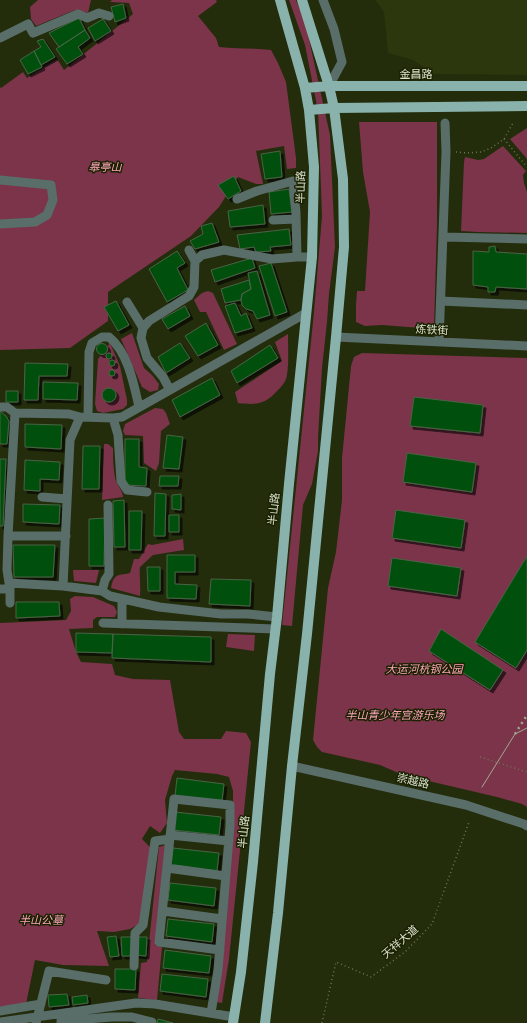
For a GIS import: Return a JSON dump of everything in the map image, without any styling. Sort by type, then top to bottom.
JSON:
[{"type":"main road","name":"半山路","points":[[233,1020],[241,972],[252,870],[312,257],[314,167],[309,110],[305,88],[280,0]]},
{"type":"main road","points":[[265,1023],[307,634],[344,240],[343,179],[334,108],[330,86],[302,0]]},
{"type":"main road","name":"金昌路","points":[[305,88],[330,86],[527,86]]},
{"type":"main road","points":[[309,110],[334,108],[527,106]]},
{"type":"street","points":[[323,0],[334,29],[342,62],[330,86]]},
{"type":"street","points":[[0,38],[28,24],[33,33],[78,14],[87,18],[99,12],[109,16]]},
{"type":"street","points":[[439,342],[446,152],[445,123]]},
{"type":"street","points":[[0,180],[51,185],[53,200],[47,215],[35,222],[0,224]]},
{"type":"street","points":[[237,199],[256,191],[293,182],[296,219],[296,257]]},
{"type":"street","points":[[273,220],[296,219]]},
{"type":"street","points":[[443,237],[527,239]]},
{"type":"street","points":[[170,390],[163,377],[147,358],[141,338],[143,328],[149,321],[189,296],[194,287],[195,261],[190,250]]},
{"type":"street","points":[[195,261],[202,255],[224,250],[272,259],[312,257]]},
{"type":"street","points":[[441,301],[527,305]]},
{"type":"street","points":[[127,302],[143,328]]},
{"type":"street","points":[[0,407],[7,407],[15,413],[69,414],[84,417],[122,417],[306,313]]},
{"type":"street","points":[[63,586],[70,440],[84,417],[89,352],[92,343],[102,337],[109,337],[115,342],[130,369],[139,407]]},
{"type":"street","name":"炼铁街","points":[[336,337],[527,346]]},
{"type":"street","points":[[10,603],[10,586],[7,570],[5,540],[15,413]]},
{"type":"street","points":[[113,418],[118,435],[121,481],[127,490],[147,492]]},
{"type":"street","points":[[42,497],[67,499]]},
{"type":"street","points":[[102,591],[109,574],[108,505]]},
{"type":"street","points":[[5,540],[66,536]]},
{"type":"street","points":[[0,589],[10,586],[63,586],[102,591],[110,596],[159,607],[221,614],[248,614],[276,617]]},
{"type":"street","points":[[122,599],[122,624]]},
{"type":"street","points":[[103,624],[275,629]]},
{"type":"street","name":"崇越路","points":[[292,766],[466,805],[527,826]]},
{"type":"street","points":[[211,1013],[220,950],[229,841],[230,805],[174,800],[160,942],[220,950]]},
{"type":"street","points":[[134,966],[135,933],[143,925],[155,841],[170,837],[229,841]]},
{"type":"street","points":[[167,868],[226,876]]},
{"type":"street","points":[[163,911],[222,918]]},
{"type":"street","points":[[37,1020],[49,970],[106,980]]},
{"type":"street","points":[[0,1022],[37,1020],[136,1003],[155,1004],[211,1013],[233,1020]]},
{"type":"street","points":[[0,1011],[41,1004]]},
{"type":"street","points":[[61,1023],[62,1020],[111,1020],[132,1017],[152,1022]]},
{"type":"path","points":[[446,152],[481,152],[491,148],[504,139],[513,123]]},
{"type":"path","points":[[504,139],[527,167]]},
{"type":"path","points":[[480,757],[527,772]]},
{"type":"path","name":"天祥大道","points":[[322,1023],[336,962],[371,977],[405,952],[432,924],[470,822]]},
{"type":"shaded area","points":[[375,0],[527,0],[527,75],[434,74],[413,60],[388,53],[384,12]]},
{"type":"green space","points":[[38,0],[91,0],[88,13],[75,10],[36,26],[31,19],[30,7]]},
{"type":"green space","name":"皋亭山","points":[[112,0],[216,0],[217,2],[198,16],[216,38],[219,47],[271,50],[286,82],[296,168],[287,169],[284,146],[256,151],[263,184],[256,184],[238,177],[219,207],[191,236],[108,292],[108,321],[70,348],[0,350],[0,87],[1,88],[23,72],[27,78],[57,59],[64,70],[133,14],[129,3],[110,2]]},
{"type":"green space","points":[[289,0],[296,0],[305,21],[330,135],[335,247],[322,368],[318,451],[312,484],[303,505],[292,626],[282,625],[314,312],[322,216],[318,111],[305,45]]},
{"type":"green space","points":[[359,122],[437,122],[437,225],[434,329],[382,325],[365,326],[356,322],[357,291],[365,291],[370,212],[363,172]]},
{"type":"green space","points":[[527,128],[527,159],[510,139]]},
{"type":"green space","points":[[503,146],[526,171],[523,175],[527,192],[527,233],[461,231],[465,157],[478,160],[484,159]]},
{"type":"green space","points":[[208,291],[213,293],[237,344],[224,350],[206,312],[200,312],[194,300],[202,293]]},
{"type":"green space","points":[[132,333],[144,368],[159,384],[158,390],[150,392],[142,387],[121,339]]},
{"type":"green space","points":[[288,334],[288,370],[284,384],[273,396],[264,401],[255,404],[238,403],[235,392],[282,361],[275,342]]},
{"type":"green space","points":[[110,343],[120,366],[127,405],[123,409],[103,413],[97,411],[95,404],[98,359]]},
{"type":"green space","name":"大运河杭钢公园","points":[[362,353],[527,358],[527,807],[522,804],[497,797],[403,775],[380,765],[322,752],[313,740],[328,588],[336,552],[342,500],[342,458],[351,366],[354,357]]},
{"type":"green space","points":[[155,408],[163,409],[170,424],[161,431],[159,463],[156,471],[144,463],[143,436],[125,435],[123,431],[125,424]]},
{"type":"green space","points":[[104,444],[108,444],[113,448],[113,466],[115,477],[123,497],[102,500]]},
{"type":"green space","points":[[183,539],[184,550],[153,555],[140,567],[140,596],[111,588],[115,577],[130,573],[134,559],[139,559],[148,544],[152,545]]},
{"type":"green space","points":[[73,570],[99,570],[96,583],[74,581]]},
{"type":"green space","name":"半山公墓","points":[[75,596],[93,597],[114,606],[117,612],[115,617],[97,617],[93,620],[93,628],[69,629],[76,652],[81,662],[112,664],[115,675],[133,679],[170,680],[179,732],[184,739],[221,739],[226,731],[246,733],[251,742],[229,959],[222,1003],[216,1002],[233,823],[233,791],[229,777],[217,774],[175,770],[165,800],[167,823],[160,833],[150,826],[142,839],[151,848],[139,924],[130,929],[114,932],[97,931],[109,966],[63,965],[35,960],[26,1004],[0,1008],[0,623],[66,620],[71,611],[70,599]]},
{"type":"green space","points":[[228,634],[255,635],[254,651],[226,647]]},
{"type":"green space","points":[[165,845],[155,945],[162,947],[157,1000],[138,998],[141,963],[147,962],[159,847]]},
{"type":"building","points":[[123,4],[126,18],[115,22],[111,7]]},
{"type":"building","points":[[79,18],[85,30],[59,47],[49,33]]},
{"type":"building","points":[[103,19],[111,31],[95,41],[88,28]]},
{"type":"building","points":[[85,30],[90,38],[78,47],[83,54],[67,64],[56,49]]},
{"type":"building","points":[[43,39],[55,57],[41,65],[34,51],[41,47],[37,41]]},
{"type":"building","points":[[34,51],[42,67],[28,74],[20,60]]},
{"type":"building","points":[[280,151],[282,177],[265,179],[261,154]]},
{"type":"building","points":[[234,176],[241,191],[228,199],[218,185]]},
{"type":"building","points":[[289,189],[292,212],[271,214],[269,192]]},
{"type":"building","points":[[263,205],[265,224],[230,227],[228,211]]},
{"type":"building","points":[[212,223],[219,242],[195,249],[190,241],[203,234],[201,226]]},
{"type":"building","points":[[289,229],[291,245],[270,247],[271,251],[256,252],[254,247],[240,249],[237,235]]},
{"type":"building","points":[[495,246],[496,252],[527,254],[527,289],[496,287],[495,292],[488,292],[488,287],[473,285],[473,251],[489,252],[489,247]]},
{"type":"building","points":[[177,251],[185,263],[177,268],[188,290],[167,302],[149,269]]},
{"type":"building","points":[[252,258],[255,268],[215,282],[211,270]]},
{"type":"building","points":[[271,263],[287,312],[275,316],[259,266]]},
{"type":"building","points":[[257,271],[270,315],[257,319],[253,311],[246,309],[242,305],[241,300],[242,294],[251,289],[248,273]]},
{"type":"building","points":[[249,280],[251,289],[242,294],[241,300],[225,303],[221,289]]},
{"type":"building","points":[[116,301],[129,325],[118,331],[104,307]]},
{"type":"building","points":[[235,303],[241,316],[246,313],[252,328],[235,333],[225,306]]},
{"type":"building","points":[[185,306],[190,316],[168,329],[162,319]]},
{"type":"building","points":[[206,323],[218,345],[198,356],[185,336]]},
{"type":"building","points":[[102,343],[106,345],[108,349],[106,353],[102,355],[98,353],[96,349],[98,345]]},
{"type":"building","points":[[180,343],[190,358],[166,373],[158,357]]},
{"type":"building","points":[[270,345],[278,358],[237,383],[231,371]]},
{"type":"building","points":[[109,353],[112,356],[109,359],[106,356]]},
{"type":"building","points":[[112,360],[115,363],[112,366],[109,363]]},
{"type":"building","points":[[25,363],[68,364],[67,376],[39,376],[38,400],[24,400]]},
{"type":"building","points":[[112,370],[115,373],[112,376],[109,373]]},
{"type":"building","points":[[212,378],[220,395],[180,417],[172,400]]},
{"type":"building","points":[[43,382],[78,383],[77,400],[43,399]]},
{"type":"building","points":[[109,388],[114,390],[116,395],[114,400],[109,402],[104,400],[102,395],[104,390]]},
{"type":"building","points":[[6,391],[18,391],[18,402],[6,402]]},
{"type":"building","points":[[414,397],[483,405],[480,433],[410,426]]},
{"type":"building","points":[[0,411],[9,421],[7,444],[0,444]]},
{"type":"building","points":[[25,424],[62,425],[61,449],[25,447]]},
{"type":"building","points":[[167,435],[183,437],[179,469],[163,468]]},
{"type":"building","points":[[125,439],[139,439],[139,467],[147,468],[146,486],[125,485]]},
{"type":"building","points":[[83,446],[100,446],[99,489],[82,489]]},
{"type":"building","points":[[407,453],[476,463],[472,492],[403,482]]},
{"type":"building","points":[[0,459],[6,459],[3,526],[0,526]]},
{"type":"building","points":[[25,460],[60,462],[59,480],[40,479],[40,491],[24,490]]},
{"type":"building","points":[[160,476],[179,476],[178,486],[159,486]]},
{"type":"building","points":[[155,493],[166,494],[165,536],[154,536]]},
{"type":"building","points":[[181,494],[181,510],[172,509],[172,495]]},
{"type":"building","points":[[124,500],[125,547],[114,547],[113,501]]},
{"type":"building","points":[[23,504],[60,505],[59,524],[23,522]]},
{"type":"building","points":[[396,510],[465,520],[461,548],[392,538]]},
{"type":"building","points":[[129,511],[142,511],[141,550],[129,550]]},
{"type":"building","points":[[169,515],[179,515],[179,532],[169,532]]},
{"type":"building","points":[[105,518],[104,566],[89,566],[89,519]]},
{"type":"building","points":[[13,545],[55,545],[53,577],[14,577]]},
{"type":"building","points":[[167,555],[195,555],[195,572],[175,572],[175,584],[197,585],[196,599],[167,598]]},
{"type":"building","points":[[527,556],[527,650],[516,668],[475,642]]},
{"type":"building","points":[[392,558],[461,568],[457,596],[388,586]]},
{"type":"building","points":[[147,567],[160,567],[160,591],[148,591]]},
{"type":"building","points":[[211,579],[251,580],[250,606],[209,604]]},
{"type":"building","points":[[16,602],[59,602],[60,616],[16,618]]},
{"type":"building","points":[[441,629],[503,670],[490,690],[429,651]]},
{"type":"building","points":[[76,633],[113,634],[112,653],[76,652]]},
{"type":"building","points":[[113,634],[211,637],[211,662],[112,658]]},
{"type":"building","points":[[177,778],[224,784],[222,801],[175,796]]},
{"type":"building","points":[[175,812],[221,817],[219,835],[173,830]]},
{"type":"building","points":[[173,848],[219,853],[217,871],[171,865]]},
{"type":"building","points":[[170,883],[216,888],[214,906],[168,900]]},
{"type":"building","points":[[168,919],[214,924],[212,942],[166,936]]},
{"type":"building","points":[[116,936],[119,956],[110,957],[107,937]]},
{"type":"building","points":[[121,937],[132,937],[132,956],[122,956]]},
{"type":"building","points":[[136,937],[147,937],[146,956],[135,955]]},
{"type":"building","points":[[165,950],[211,956],[209,973],[163,968]]},
{"type":"building","points":[[115,969],[136,969],[135,990],[115,989]]},
{"type":"building","points":[[162,974],[208,979],[206,997],[160,991]]},
{"type":"building","points":[[67,994],[69,1005],[49,1007],[48,995]]},
{"type":"building","points":[[87,995],[88,1003],[73,1005],[72,997]]},
{"type":"building","points":[[158,1019],[173,1023],[157,1023]]},
{"type":"tram line","points":[[482,787],[515,734],[527,728]]},
{"type":"railway","points":[[515,734],[527,715]]},
{"type":"park label","name":"半山青少年宫游乐场","points":[[395,715]]}]
